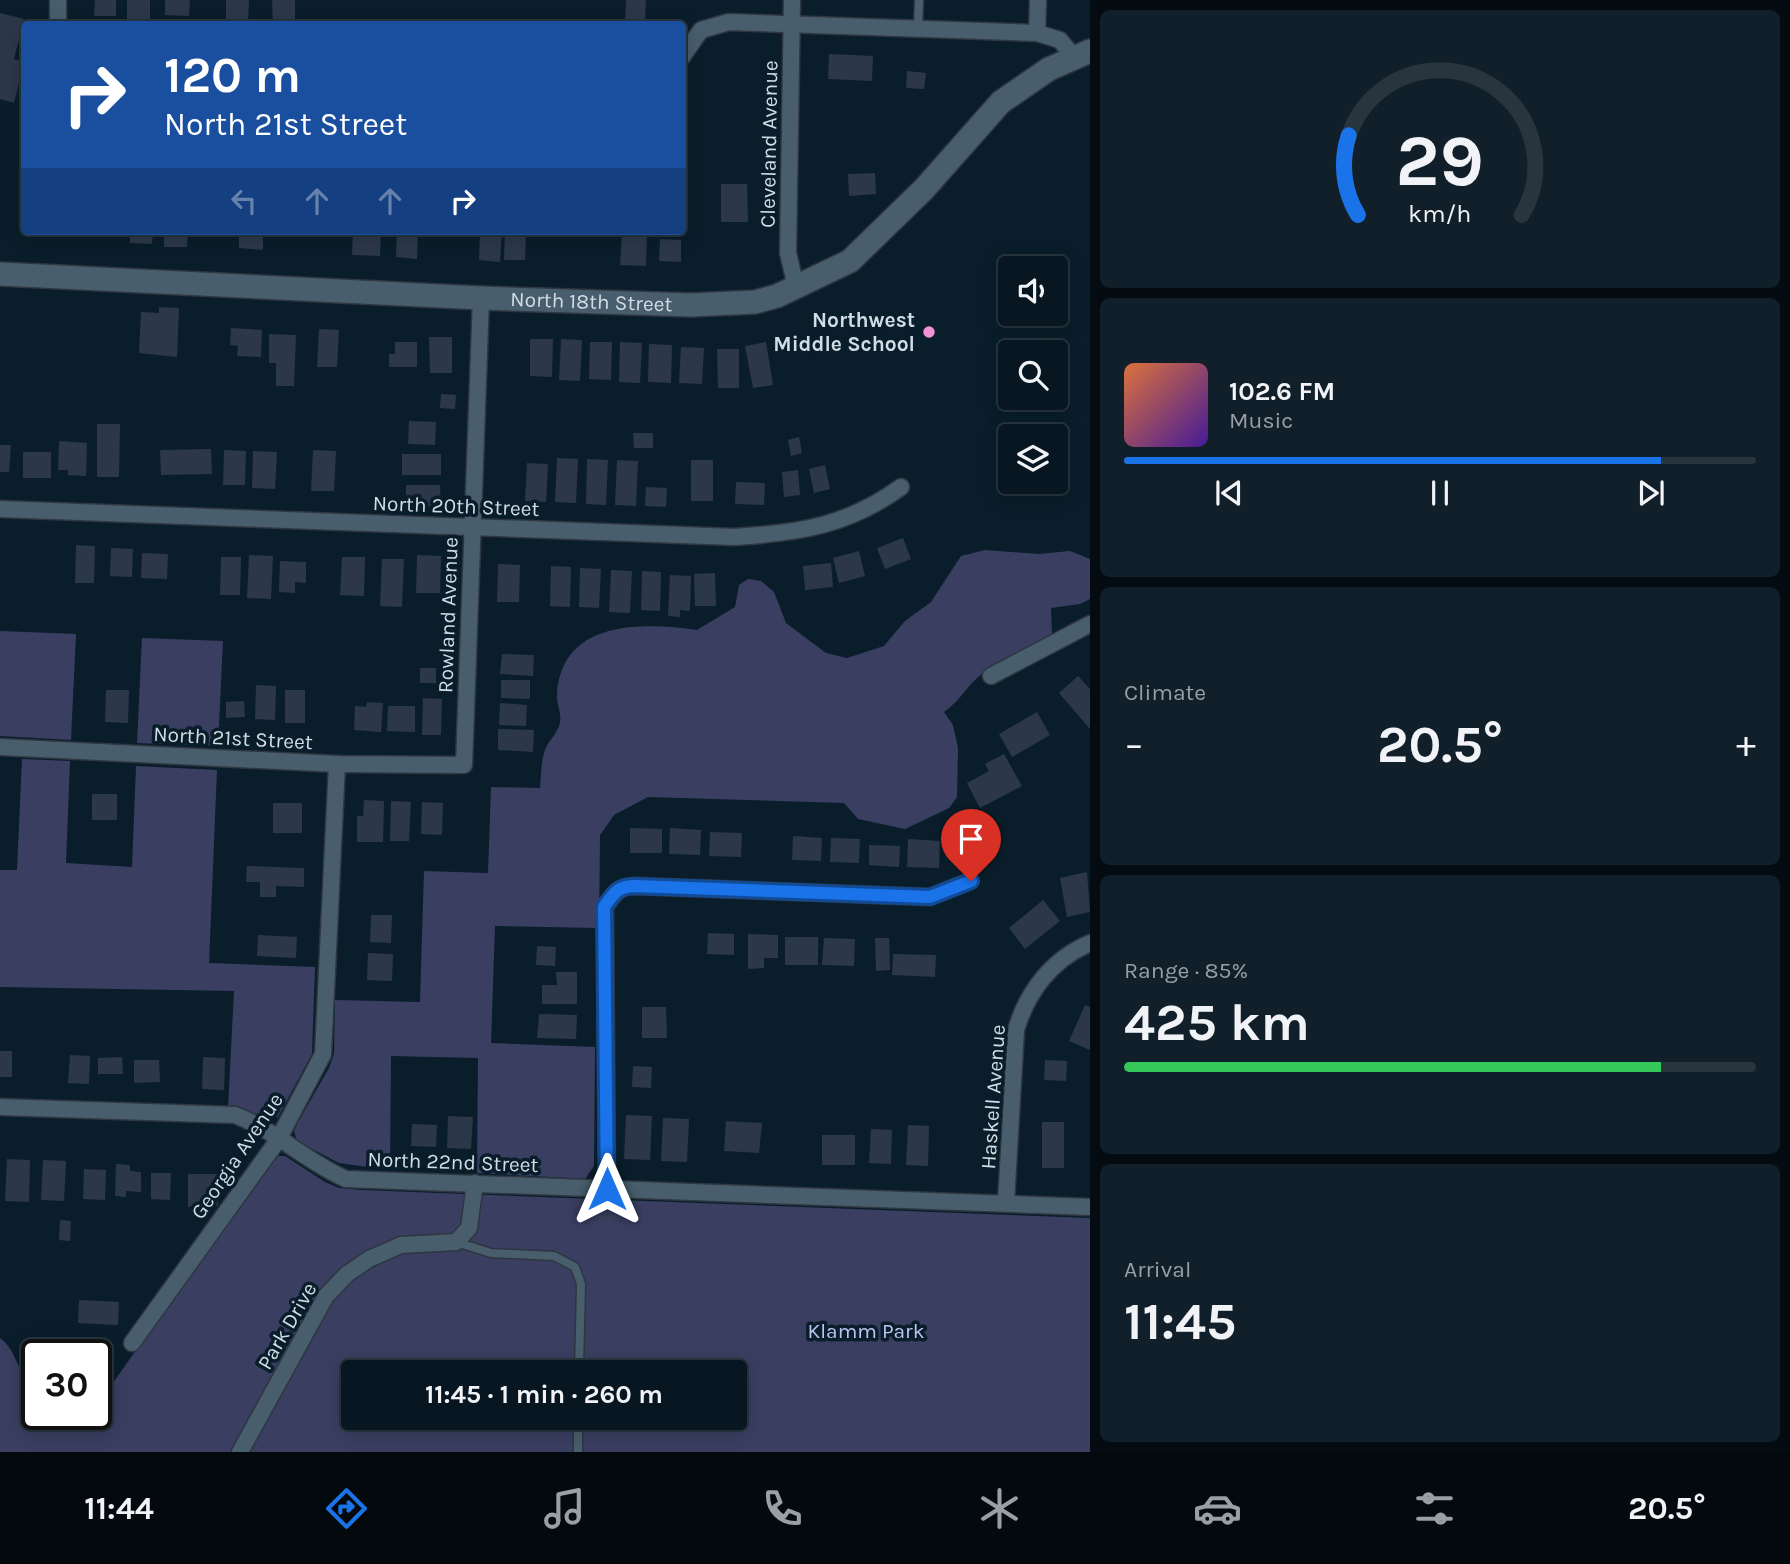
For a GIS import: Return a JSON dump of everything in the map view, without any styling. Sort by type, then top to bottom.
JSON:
[{"type":"main road","name":"North 18th Street","points":[[0,274],[481,298],[727,305],[777,296],[850,261],[924,189],[1001,102],[1082,54]]},
{"type":"street","points":[[58,0],[58,21]]},
{"type":"street","name":"Cleveland Avenue","points":[[792,0],[788,253],[796,287]]},
{"type":"street","points":[[1037,33],[1038,0]]},
{"type":"street","points":[[686,51],[701,30],[729,22],[1037,33],[1060,40],[1082,54]]},
{"type":"street","name":"Rowland Avenue","points":[[464,765],[481,298]]},
{"type":"street","name":"North 20th Street","points":[[0,509],[734,537],[783,534],[839,521],[872,509],[901,487]]},
{"type":"street","points":[[991,676],[1090,624]]},
{"type":"street","name":"North 21st Street","points":[[0,747],[337,764],[464,765]]},
{"type":"street","name":"Georgia Avenue","points":[[132,1343],[278,1140],[323,1054],[337,764]]},
{"type":"street","points":[[607,1189],[604,907],[615,892],[623,886],[635,886],[930,897],[971,881]]},
{"type":"street","name":"Haskell Avenue","points":[[1006,1202],[1016,1030],[1023,1003],[1056,965],[1090,943]]},
{"type":"street","name":"North 22nd Street","points":[[0,1107],[235,1115],[251,1121],[323,1169],[346,1179],[1090,1207]]},
{"type":"street","points":[[456,1241],[470,1228],[475,1182]]},
{"type":"street","name":"Park Drive","points":[[240,1452],[326,1296],[347,1274],[369,1259],[401,1245],[456,1241]]},
{"type":"lane","points":[[918,28],[919,0]]},
{"type":"lane","points":[[456,1241],[491,1253],[554,1256],[575,1267],[581,1284],[579,1360]]},
{"type":"lane","points":[[578,1452],[579,1430]]},
{"type":"green space","points":[[985,550],[1039,554],[1070,551],[1090,559],[1090,599],[1080,604],[1051,608],[1052,635],[993,666],[975,680],[944,712],[953,725],[958,748],[957,797],[949,808],[905,829],[858,819],[844,803],[648,797],[614,815],[600,835],[599,928],[495,926],[491,1043],[595,1047],[594,1166],[585,1179],[477,1173],[478,1058],[391,1056],[390,1170],[339,1163],[297,1141],[294,1131],[334,1054],[335,1000],[420,1002],[424,871],[488,873],[491,787],[540,788],[546,747],[560,722],[557,695],[562,670],[573,652],[588,639],[629,627],[697,630],[735,607],[739,585],[748,579],[761,581],[774,592],[786,623],[826,653],[847,658],[884,646],[905,621],[931,602],[961,556]]},
{"type":"green space","points":[[0,631],[76,634],[71,740],[0,736]]},
{"type":"green space","points":[[142,638],[223,641],[218,746],[137,743]]},
{"type":"green space","points":[[22,759],[70,761],[66,863],[132,867],[136,766],[217,770],[209,963],[315,967],[312,1054],[278,1117],[266,1118],[228,1109],[234,991],[0,987],[0,870],[17,870]]},
{"type":"green space","name":"Klamm Park","points":[[277,1156],[285,1156],[339,1188],[361,1190],[1090,1218],[1090,1452],[0,1452],[0,1338],[11,1350],[21,1371],[21,1430],[112,1430],[112,1384],[268,1163]]},
{"type":"building","points":[[95,0],[116,0],[116,16],[94,16]]},
{"type":"building","points":[[127,0],[150,0],[150,21],[127,21]]},
{"type":"building","points":[[165,0],[190,0],[189,16],[165,15]]},
{"type":"building","points":[[226,0],[249,0],[248,21],[226,21]]},
{"type":"building","points":[[272,0],[295,0],[295,21],[273,21]]},
{"type":"building","points":[[626,0],[646,0],[645,21],[625,21]]},
{"type":"building","points":[[0,13],[24,19],[21,21],[14,59],[21,61],[21,74],[14,103],[0,99]]},
{"type":"building","points":[[829,54],[873,56],[872,81],[828,79]]},
{"type":"building","points":[[907,71],[926,73],[924,89],[906,88]]},
{"type":"building","points":[[875,173],[876,194],[849,196],[848,174]]},
{"type":"building","points":[[721,184],[747,184],[748,222],[721,222]]},
{"type":"building","points":[[130,235],[153,235],[152,244],[130,243]]},
{"type":"building","points":[[164,235],[188,235],[187,247],[164,247]]},
{"type":"building","points":[[239,235],[263,235],[263,250],[239,248]]},
{"type":"building","points":[[353,235],[381,235],[380,256],[352,255]]},
{"type":"building","points":[[397,235],[418,235],[417,259],[396,257]]},
{"type":"building","points":[[480,235],[502,235],[500,262],[479,260]]},
{"type":"building","points":[[505,235],[526,235],[525,260],[504,260]]},
{"type":"building","points":[[622,235],[647,235],[646,266],[620,265]]},
{"type":"building","points":[[660,239],[681,240],[681,262],[659,261]]},
{"type":"building","points":[[159,307],[179,308],[177,357],[139,353],[141,312],[159,313]]},
{"type":"building","points":[[231,328],[262,330],[261,357],[237,356],[238,346],[230,345]]},
{"type":"building","points":[[319,329],[339,330],[337,367],[317,367]]},
{"type":"building","points":[[269,334],[296,335],[294,386],[276,386],[276,363],[269,363]]},
{"type":"building","points":[[429,337],[452,337],[452,373],[430,373]]},
{"type":"building","points":[[530,339],[553,339],[552,377],[530,376]]},
{"type":"building","points":[[561,339],[582,340],[580,381],[559,380]]},
{"type":"building","points":[[395,342],[417,342],[417,367],[389,367],[389,354],[395,354]]},
{"type":"building","points":[[590,342],[612,342],[611,380],[589,379]]},
{"type":"building","points":[[620,342],[642,343],[640,383],[619,382]]},
{"type":"building","points":[[766,342],[773,385],[753,388],[745,346]]},
{"type":"building","points":[[649,344],[672,345],[671,383],[648,382]]},
{"type":"building","points":[[681,347],[704,348],[702,384],[679,383]]},
{"type":"building","points":[[717,349],[739,349],[739,388],[718,388]]},
{"type":"building","points":[[441,394],[456,395],[455,409],[440,408]]},
{"type":"building","points":[[409,421],[436,422],[435,445],[408,444]]},
{"type":"building","points":[[97,424],[120,424],[119,477],[97,477]]},
{"type":"building","points":[[633,433],[653,433],[653,448],[634,448]]},
{"type":"building","points":[[799,437],[802,453],[791,456],[788,440]]},
{"type":"building","points":[[59,441],[87,443],[86,476],[68,475],[68,470],[58,470]]},
{"type":"building","points":[[0,445],[11,445],[9,472],[0,472]]},
{"type":"building","points":[[211,449],[212,474],[161,475],[160,450]]},
{"type":"building","points":[[224,450],[246,451],[245,485],[223,485]]},
{"type":"building","points":[[313,450],[336,451],[334,491],[311,491]]},
{"type":"building","points":[[253,451],[277,452],[275,489],[252,488]]},
{"type":"building","points":[[23,452],[51,452],[51,478],[23,478]]},
{"type":"building","points":[[402,454],[441,454],[441,475],[402,475]]},
{"type":"building","points":[[557,458],[578,459],[576,503],[555,502]]},
{"type":"building","points":[[587,459],[608,460],[606,505],[586,504]]},
{"type":"building","points":[[617,460],[638,461],[636,506],[615,505]]},
{"type":"building","points":[[691,460],[713,460],[713,501],[691,501]]},
{"type":"building","points":[[527,463],[548,464],[546,502],[525,501]]},
{"type":"building","points":[[825,465],[830,489],[814,493],[809,469]]},
{"type":"building","points":[[798,470],[800,495],[784,497],[782,472]]},
{"type":"building","points":[[736,482],[765,483],[764,505],[735,504]]},
{"type":"building","points":[[406,485],[440,485],[441,506],[406,506]]},
{"type":"building","points":[[646,487],[667,488],[666,507],[645,506]]},
{"type":"building","points":[[903,538],[911,559],[885,569],[877,548]]},
{"type":"building","points":[[76,545],[95,546],[94,583],[75,583]]},
{"type":"building","points":[[111,548],[133,549],[132,577],[110,576]]},
{"type":"building","points":[[859,551],[865,576],[839,583],[833,558]]},
{"type":"building","points":[[142,553],[168,554],[167,579],[141,578]]},
{"type":"building","points":[[249,555],[273,556],[271,599],[247,598]]},
{"type":"building","points":[[417,555],[441,556],[440,593],[416,593]]},
{"type":"building","points":[[221,557],[241,557],[240,595],[220,595]]},
{"type":"building","points":[[342,557],[365,557],[364,596],[340,595]]},
{"type":"building","points":[[382,559],[404,559],[402,607],[380,606]]},
{"type":"building","points":[[280,561],[306,562],[306,583],[295,582],[295,593],[279,592]]},
{"type":"building","points":[[831,563],[833,587],[805,590],[803,566]]},
{"type":"building","points":[[498,564],[520,565],[519,602],[497,602]]},
{"type":"building","points":[[551,566],[571,567],[570,607],[550,606]]},
{"type":"building","points":[[580,568],[601,569],[599,608],[579,607]]},
{"type":"building","points":[[611,570],[632,571],[630,613],[609,612]]},
{"type":"building","points":[[642,571],[661,572],[660,611],[641,610]]},
{"type":"building","points":[[715,573],[716,606],[695,606],[694,574]]},
{"type":"building","points":[[670,575],[691,576],[690,611],[680,610],[680,617],[668,616]]},
{"type":"building","points":[[502,654],[534,655],[533,676],[500,674]]},
{"type":"building","points":[[420,668],[436,668],[436,683],[420,683]]},
{"type":"building","points":[[1078,676],[1090,689],[1090,729],[1059,693]]},
{"type":"building","points":[[501,680],[530,680],[530,699],[501,698]]},
{"type":"building","points":[[256,685],[276,686],[275,720],[255,719]]},
{"type":"building","points":[[106,690],[129,690],[128,723],[105,722]]},
{"type":"building","points":[[285,690],[305,690],[305,723],[285,723]]},
{"type":"building","points":[[423,698],[442,699],[441,735],[422,735]]},
{"type":"building","points":[[244,701],[245,717],[226,718],[226,702]]},
{"type":"building","points":[[367,702],[383,703],[381,732],[354,730],[355,706],[366,707]]},
{"type":"building","points":[[500,703],[527,705],[526,726],[499,725]]},
{"type":"building","points":[[388,706],[415,706],[415,732],[387,731]]},
{"type":"building","points":[[1037,712],[1050,735],[1012,757],[999,734]]},
{"type":"building","points":[[498,729],[534,730],[533,752],[498,750]]},
{"type":"building","points":[[1004,754],[1022,786],[980,808],[967,783],[989,771],[985,764]]},
{"type":"building","points":[[92,794],[117,794],[117,820],[92,820]]},
{"type":"building","points":[[364,800],[384,801],[383,842],[357,842],[357,816],[363,816]]},
{"type":"building","points":[[391,801],[411,802],[409,841],[390,841]]},
{"type":"building","points":[[422,802],[443,803],[442,835],[421,834]]},
{"type":"building","points":[[273,803],[302,803],[302,833],[273,833]]},
{"type":"building","points":[[630,828],[662,829],[662,853],[630,853]]},
{"type":"building","points":[[670,828],[701,830],[700,855],[669,854]]},
{"type":"building","points":[[993,829],[993,855],[953,855],[953,830]]},
{"type":"building","points":[[710,832],[742,833],[741,857],[709,856]]},
{"type":"building","points":[[793,836],[822,838],[821,861],[792,860]]},
{"type":"building","points":[[831,838],[860,839],[859,863],[830,862]]},
{"type":"building","points":[[908,839],[940,841],[939,868],[907,867]]},
{"type":"building","points":[[869,845],[900,846],[899,867],[869,865]]},
{"type":"building","points":[[247,866],[304,868],[304,887],[276,886],[276,897],[260,897],[260,882],[246,882]]},
{"type":"building","points":[[1087,872],[1090,912],[1067,917],[1060,878]]},
{"type":"building","points":[[1043,900],[1060,921],[1025,949],[1009,928]]},
{"type":"building","points":[[371,915],[392,915],[391,943],[370,942]]},
{"type":"building","points":[[708,933],[734,934],[734,955],[707,954]]},
{"type":"building","points":[[748,934],[778,935],[778,958],[764,958],[764,968],[748,969]]},
{"type":"building","points":[[258,935],[297,937],[296,958],[257,956]]},
{"type":"building","points":[[785,937],[818,937],[818,965],[785,965]]},
{"type":"building","points":[[824,938],[855,939],[854,966],[822,965]]},
{"type":"building","points":[[875,938],[889,938],[890,970],[876,971]]},
{"type":"building","points":[[537,946],[556,947],[555,966],[536,965]]},
{"type":"building","points":[[368,953],[393,954],[392,981],[367,980]]},
{"type":"building","points":[[893,954],[936,955],[935,977],[892,975]]},
{"type":"building","points":[[556,972],[577,972],[577,1004],[542,1004],[542,985],[557,985]]},
{"type":"building","points":[[1085,1005],[1090,1007],[1090,1050],[1069,1041]]},
{"type":"building","points":[[642,1007],[666,1007],[667,1038],[642,1038]]},
{"type":"building","points":[[539,1014],[577,1015],[576,1039],[537,1038]]},
{"type":"building","points":[[0,1051],[12,1051],[12,1077],[0,1077]]},
{"type":"building","points":[[70,1055],[90,1056],[89,1084],[68,1083]]},
{"type":"building","points":[[122,1057],[123,1074],[98,1074],[98,1058]]},
{"type":"building","points":[[203,1057],[225,1058],[224,1090],[202,1089]]},
{"type":"building","points":[[134,1060],[159,1060],[160,1082],[134,1083]]},
{"type":"building","points":[[1045,1060],[1067,1061],[1066,1081],[1044,1080]]},
{"type":"building","points":[[633,1066],[652,1067],[651,1088],[632,1087]]},
{"type":"building","points":[[626,1115],[652,1116],[650,1160],[624,1159]]},
{"type":"building","points":[[448,1116],[473,1117],[471,1149],[447,1148]]},
{"type":"building","points":[[663,1118],[689,1119],[687,1162],[661,1161]]},
{"type":"building","points":[[726,1121],[762,1123],[759,1153],[724,1151]]},
{"type":"building","points":[[1042,1122],[1064,1122],[1064,1168],[1042,1168]]},
{"type":"building","points":[[412,1124],[437,1125],[436,1147],[411,1146]]},
{"type":"building","points":[[908,1125],[929,1126],[928,1166],[906,1165]]},
{"type":"building","points":[[871,1129],[892,1130],[891,1164],[869,1163]]},
{"type":"building","points":[[822,1135],[855,1135],[855,1165],[822,1165]]},
{"type":"building","points":[[7,1159],[30,1160],[29,1202],[5,1201]]},
{"type":"building","points":[[43,1160],[66,1161],[64,1201],[41,1200]]},
{"type":"building","points":[[116,1164],[130,1165],[130,1171],[141,1172],[141,1192],[126,1191],[126,1197],[115,1196]]},
{"type":"building","points":[[84,1169],[106,1170],[105,1200],[83,1199]]},
{"type":"building","points":[[151,1173],[171,1173],[170,1200],[151,1199]]},
{"type":"building","points":[[188,1174],[218,1174],[218,1206],[188,1207]]},
{"type":"building","points":[[60,1220],[71,1221],[70,1241],[59,1240]]},
{"type":"building","points":[[79,1300],[119,1302],[118,1325],[78,1323]]},
{"type":"place","name":"Northwest Middle School","points":[[929,332]]},
{"type":"route","points":[[607,1189],[604,907],[615,892],[623,886],[635,886],[930,897],[971,881]]}]
